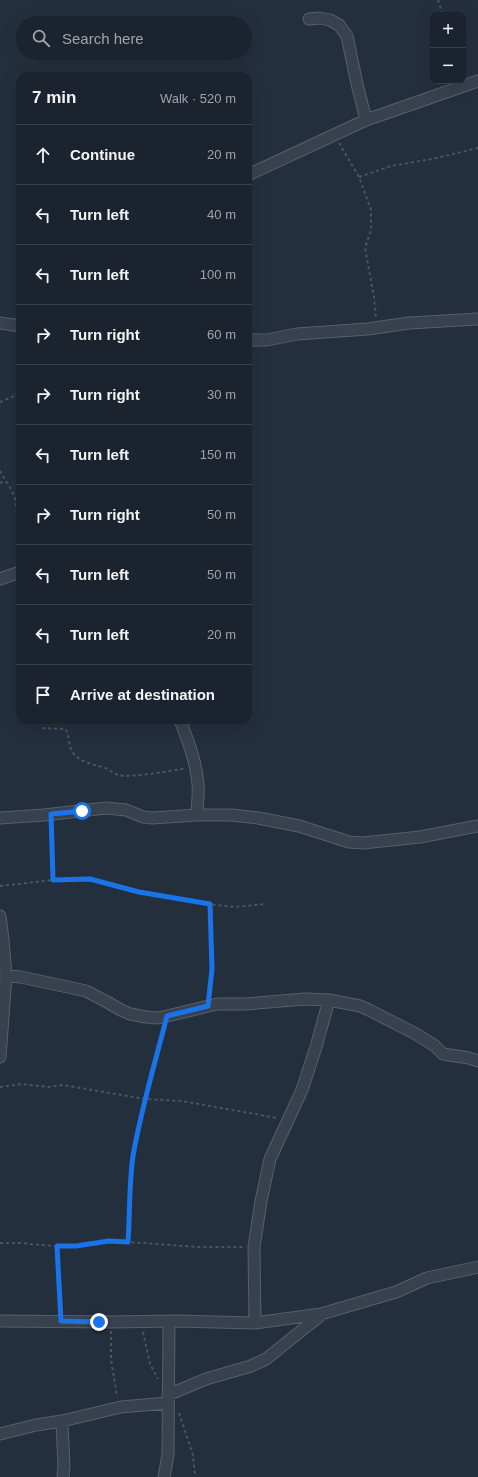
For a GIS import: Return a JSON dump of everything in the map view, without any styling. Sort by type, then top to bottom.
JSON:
[{"type":"street","points":[[309,19],[320,18],[330,20],[339,25],[347,36],[366,120]]},
{"type":"street","points":[[252,173],[366,120],[478,81]]},
{"type":"street","points":[[252,340],[267,340],[297,334],[428,322],[478,320]]},
{"type":"street","points":[[0,323],[16,325]]},
{"type":"street","points":[[0,579],[16,573]]},
{"type":"street","points":[[182,724],[195,766],[198,784],[197,815]]},
{"type":"street","points":[[0,818],[106,808],[126,810],[143,817],[152,818],[197,815],[232,815],[258,818],[299,826],[356,843],[420,837],[478,826]]},
{"type":"street","points":[[0,916],[6,976],[0,1057]]},
{"type":"street","points":[[6,976],[28,978],[86,991],[130,1014],[158,1018],[208,1006],[305,999],[329,1000],[360,1006],[369,1010],[416,1034],[435,1046],[443,1054],[478,1060]]},
{"type":"street","points":[[255,1323],[254,1248],[261,1201],[270,1159],[305,1083],[329,1000]]},
{"type":"street","points":[[0,1321],[169,1321],[255,1323],[321,1314],[396,1292],[426,1278],[478,1267]]},
{"type":"street","points":[[0,1434],[169,1397],[206,1379],[251,1366],[266,1359],[321,1314]]},
{"type":"street","points":[[164,1477],[168,1455],[169,1321]]},
{"type":"street","points":[[62,1421],[64,1460],[63,1477]]},
{"type":"path","points":[[438,0],[442,12]]},
{"type":"path","points":[[335,134],[359,177],[371,210],[371,230],[365,248],[374,297],[377,327]]},
{"type":"path","points":[[359,177],[391,166],[432,159],[478,148]]},
{"type":"path","points":[[0,402],[16,394]]},
{"type":"path","points":[[0,471],[16,501]]},
{"type":"path","points":[[0,483],[6,480]]},
{"type":"path","points":[[42,728],[65,729],[72,752],[75,756],[81,760],[109,769],[120,776],[175,770],[195,766]]},
{"type":"path","points":[[51,814],[53,880]]},
{"type":"path","points":[[0,886],[53,880],[90,879],[115,887],[146,894],[210,904],[235,907],[266,904]]},
{"type":"path","points":[[208,1006],[212,969],[210,904]]},
{"type":"path","points":[[128,1242],[133,1157],[145,1099],[167,1016]]},
{"type":"path","points":[[0,1087],[22,1084],[41,1086],[63,1085],[145,1099],[182,1101],[288,1120]]},
{"type":"path","points":[[0,1243],[76,1246],[109,1241],[198,1247],[254,1248]]},
{"type":"path","points":[[57,1246],[61,1321]]},
{"type":"path","points":[[111,1322],[111,1358],[119,1408]]},
{"type":"path","points":[[140,1322],[150,1364],[158,1379]]},
{"type":"path","points":[[169,1397],[193,1455],[195,1477]]},
{"type":"route","points":[[82,811],[51,814],[53,880],[81,878],[90,879],[115,887],[152,895],[210,904],[212,969],[208,1006],[167,1016],[145,1099],[133,1157],[128,1242],[109,1241],[76,1246],[57,1246],[58,1289],[61,1321],[99,1322]]}]
